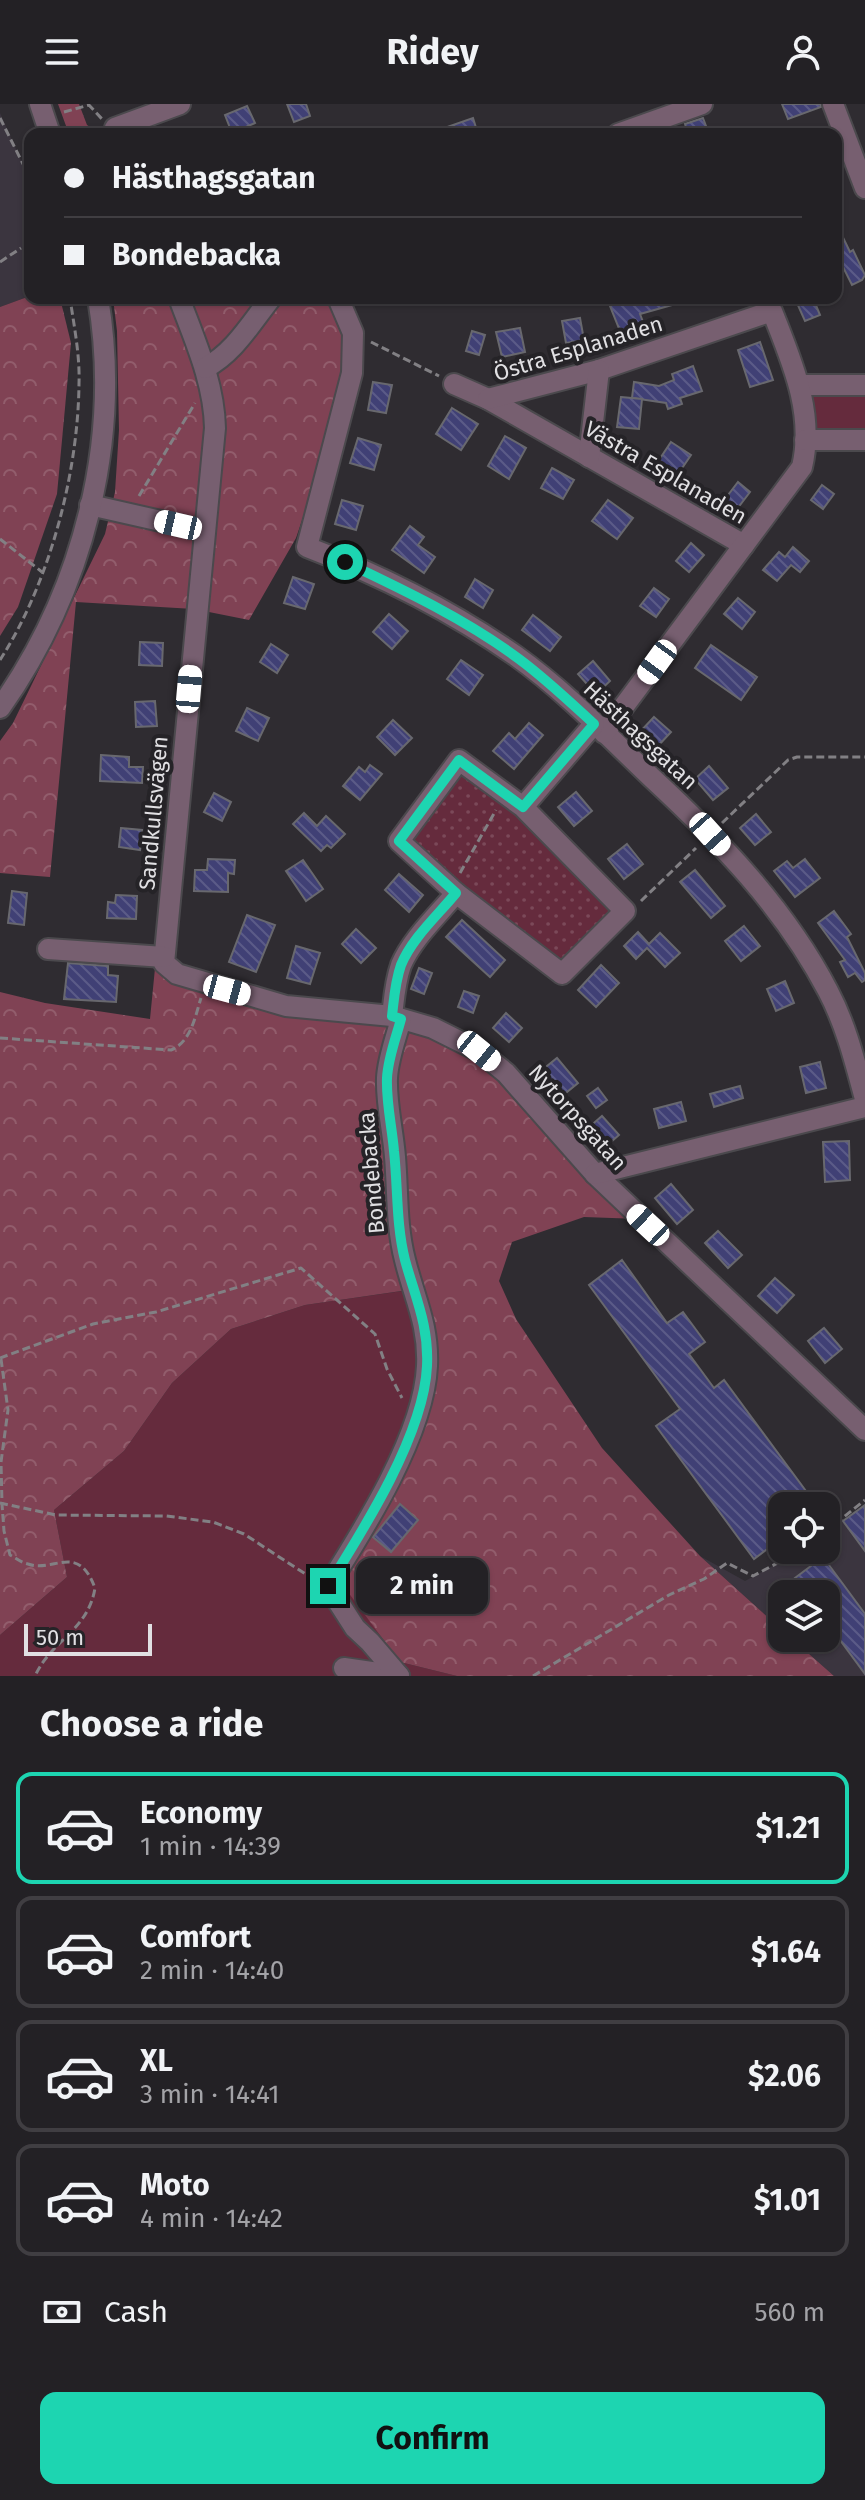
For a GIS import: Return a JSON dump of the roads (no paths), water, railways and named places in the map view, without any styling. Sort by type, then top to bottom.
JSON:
[{"type":"street","points":[[40,104],[48,128]]},
{"type":"street","points":[[115,128],[180,104]]},
{"type":"street","points":[[635,128],[702,104]]},
{"type":"street","points":[[833,104],[865,188]]},
{"type":"street","points":[[0,708],[55,614],[78,552],[90,505],[105,406],[106,373],[99,304]]},
{"type":"street","name":"Sandkullsvägen","points":[[164,957],[215,428],[207,374],[181,304]]},
{"type":"street","points":[[207,374],[266,304]]},
{"type":"street","name":"Hästhagsgatan","points":[[341,304],[353,333],[352,373],[307,547],[381,579],[478,632],[548,681],[710,834],[760,889],[808,956],[849,1036],[865,1099]]},
{"type":"street","name":"Östra Esplanaden","points":[[488,399],[599,370],[772,311],[801,385]]},
{"type":"street","points":[[589,457],[599,370]]},
{"type":"street","name":"Västra Esplanaden","points":[[454,384],[488,399],[744,545],[802,467],[805,440],[801,385]]},
{"type":"street","points":[[801,385],[865,385]]},
{"type":"street","points":[[805,440],[865,440]]},
{"type":"street","points":[[90,505],[205,531]]},
{"type":"street","points":[[516,800],[599,729],[744,545]]},
{"type":"street","points":[[459,760],[516,800],[625,911],[562,974],[453,890],[399,841],[459,760]]},
{"type":"street","name":"Bondebacka","points":[[355,1628],[328,1586],[380,1499],[404,1449],[421,1400],[427,1369],[427,1337],[421,1306],[406,1262],[398,1225],[387,1077],[397,1018],[396,982],[402,963],[413,945],[453,890]]},
{"type":"street","points":[[48,949],[164,957]]},
{"type":"street","name":"Nytorpsgatan","points":[[164,957],[168,969],[205,983],[286,1006],[397,1018],[454,1037],[479,1051],[497,1065],[595,1174],[865,1430]]},
{"type":"street","points":[[595,1174],[865,1107]]},
{"type":"street","points":[[355,1628],[399,1676],[341,1672],[355,1648],[355,1628]]}]
